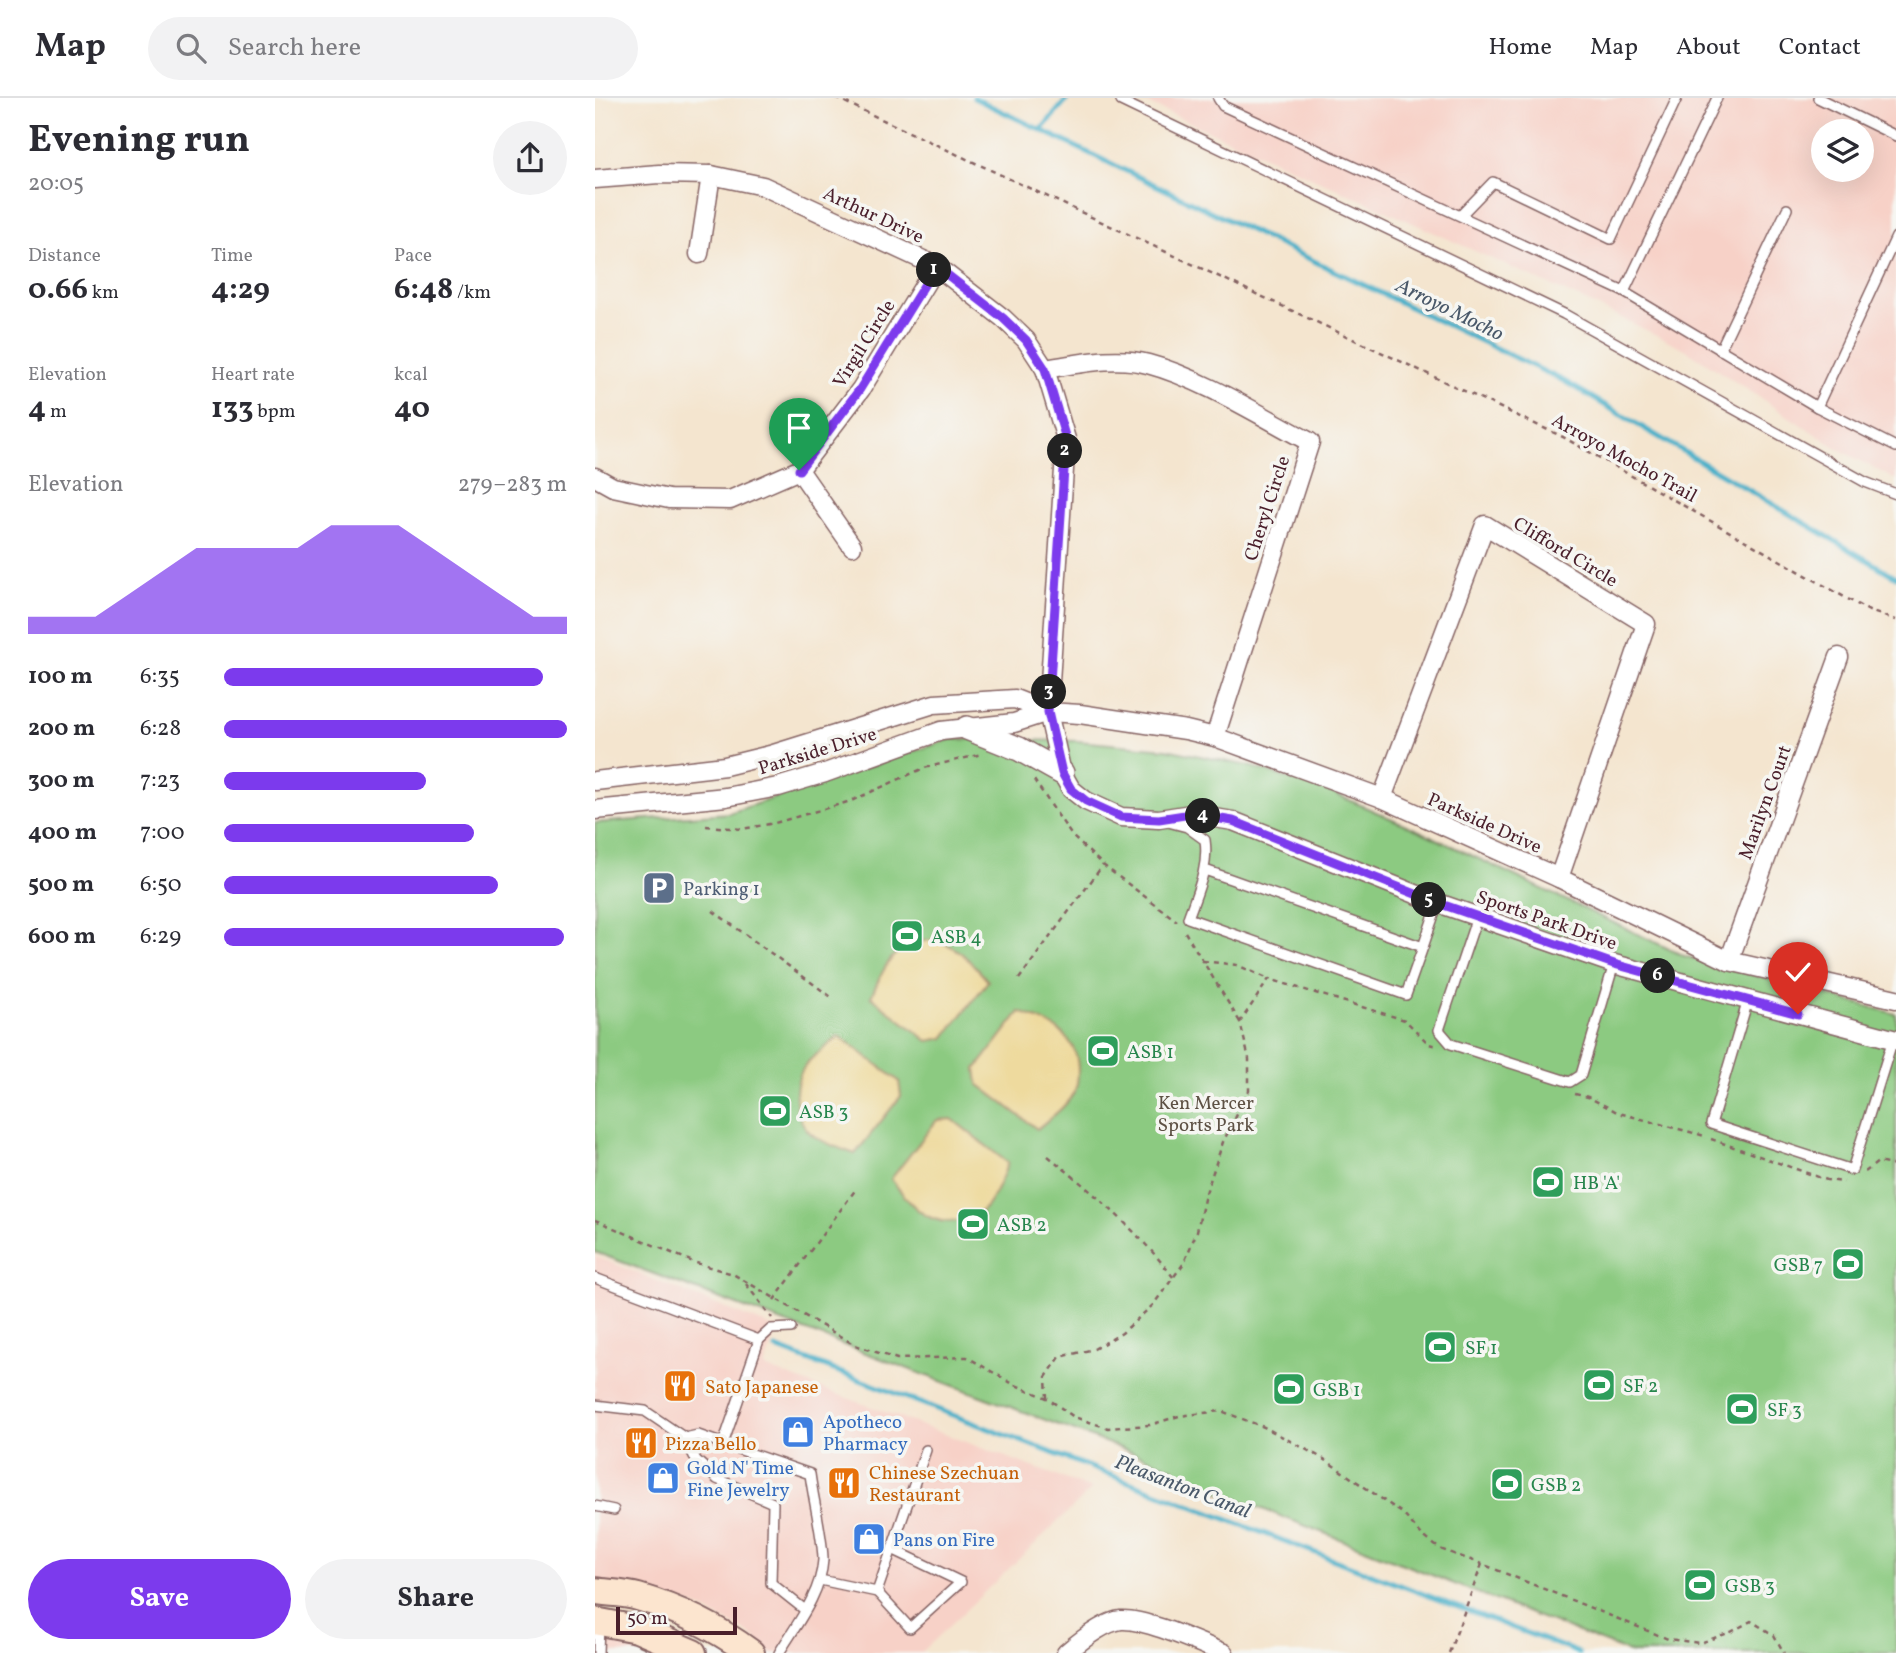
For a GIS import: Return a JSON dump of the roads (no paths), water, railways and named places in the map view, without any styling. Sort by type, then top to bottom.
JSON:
[{"type":"main road","points":[[595,1591],[637,1597],[692,1617],[731,1638],[751,1653]]},
{"type":"main road","points":[[597,1622],[637,1629],[693,1653]]},
{"type":"street","name":"Arthur Drive","points":[[595,179],[659,174],[711,175],[764,186],[936,266],[1026,340],[1045,369],[1066,439],[1048,712]]},
{"type":"street","points":[[699,254],[711,175]]},
{"type":"street","name":"Virgil Circle","points":[[595,477],[613,486],[669,499],[730,500],[799,470],[860,389],[936,266]]},
{"type":"street","name":"Cheryl Circle","points":[[1045,369],[1107,360],[1147,363],[1196,383],[1310,442],[1215,737]]},
{"type":"street","points":[[799,470],[852,546]]},
{"type":"street","name":"Clifford Circle","points":[[1382,798],[1485,526],[1646,624],[1559,878]]},
{"type":"street","name":"Marilyn Court","points":[[1729,961],[1839,657]]},
{"type":"street","name":"Parkside Drive","points":[[595,781],[725,766],[770,755],[934,704],[1015,699],[1048,712],[1094,716],[1215,737],[1382,798],[1559,878],[1729,961],[1896,999]]},
{"type":"street","name":"Parkside Drive","points":[[595,810],[726,797],[778,786],[825,773],[941,731],[1014,723],[1048,712]]},
{"type":"street","name":"Sports Park Drive","points":[[1048,712],[1062,773],[1071,789],[1107,813],[1121,817],[1159,819],[1191,814],[1233,821],[1438,903],[1614,964],[1894,1040]]},
{"type":"street","points":[[967,728],[1019,749],[1062,773]]},
{"type":"street","points":[[1066,1653],[1086,1635],[1121,1620],[1154,1626],[1224,1653]]},
{"type":"lane","points":[[1123,98],[1121,101],[1564,314],[1865,482],[1896,494]]},
{"type":"lane","points":[[1218,98],[1223,106],[1624,292],[1817,407],[1896,447]]},
{"type":"lane","points":[[1461,215],[1493,182],[1611,239],[1677,98]]},
{"type":"lane","points":[[1624,292],[1717,98]]},
{"type":"lane","points":[[1818,98],[1896,136]]},
{"type":"lane","points":[[1720,350],[1787,209]]},
{"type":"lane","points":[[1817,407],[1896,237]]},
{"type":"lane","points":[[1159,819],[1187,827],[1205,840],[1205,870],[1188,918],[1406,995],[1438,903]]},
{"type":"lane","points":[[1205,870],[1423,947]]},
{"type":"lane","points":[[1477,917],[1439,1030],[1451,1044],[1570,1082],[1581,1076],[1614,964]]},
{"type":"lane","points":[[1748,1000],[1711,1124],[1855,1174],[1894,1040]]},
{"type":"lane","points":[[595,1278],[759,1340]]},
{"type":"lane","points":[[723,1444],[759,1340],[771,1329],[791,1328]]},
{"type":"lane","points":[[595,1405],[645,1411],[685,1438],[696,1460],[717,1479],[773,1503],[771,1583],[806,1610]]},
{"type":"lane","points":[[685,1438],[698,1435],[810,1474],[823,1559],[820,1580],[806,1610],[779,1653]]},
{"type":"lane","points":[[877,1592],[926,1450]]},
{"type":"lane","points":[[595,1506],[614,1510]]},
{"type":"lane","points":[[820,1580],[877,1592],[909,1629],[961,1582],[892,1549]]},
{"type":"lane","points":[[597,1622],[598,1653]]},
{"type":"waterway","name":"Arroyo Mocho","points":[[974,98],[1564,381],[1896,577]]},
{"type":"waterway","points":[[1041,130],[1068,98]]},
{"type":"waterway","name":"Pleasanton Canal","points":[[776,1348],[1579,1653]]},
{"type":"place","name":"Parking 1","points":[[659,888]]},
{"type":"place","name":"ASB 4","points":[[907,936]]},
{"type":"place","name":"ASB 1","points":[[1103,1051]]},
{"type":"place","name":"ASB 3","points":[[775,1111]]},
{"type":"place","name":"HB 'A'","points":[[1548,1182]]},
{"type":"place","name":"ASB 2","points":[[973,1224]]},
{"type":"place","name":"GSB 7","points":[[1848,1264]]},
{"type":"place","name":"SF 1","points":[[1440,1347]]},
{"type":"place","name":"SF 2","points":[[1599,1385]]},
{"type":"place","name":"Sato Japanese","points":[[680,1386]]},
{"type":"place","name":"GSB 1","points":[[1289,1389]]},
{"type":"place","name":"SF 3","points":[[1742,1409]]},
{"type":"place","name":"Apotheco Pharmacy","points":[[798,1432]]},
{"type":"place","name":"Pizza Bello","points":[[641,1443]]},
{"type":"place","name":"Gold N' Time Fine Jewelry","points":[[663,1478]]},
{"type":"place","name":"Chinese Szechuan Restaurant","points":[[844,1483]]},
{"type":"place","name":"GSB 2","points":[[1507,1484]]},
{"type":"place","name":"Pans on Fire","points":[[869,1539]]},
{"type":"place","name":"GSB 3","points":[[1700,1585]]},
{"type":"park label","name":"Ken Mercer Sports Park","points":[[1206,1113]]}]
